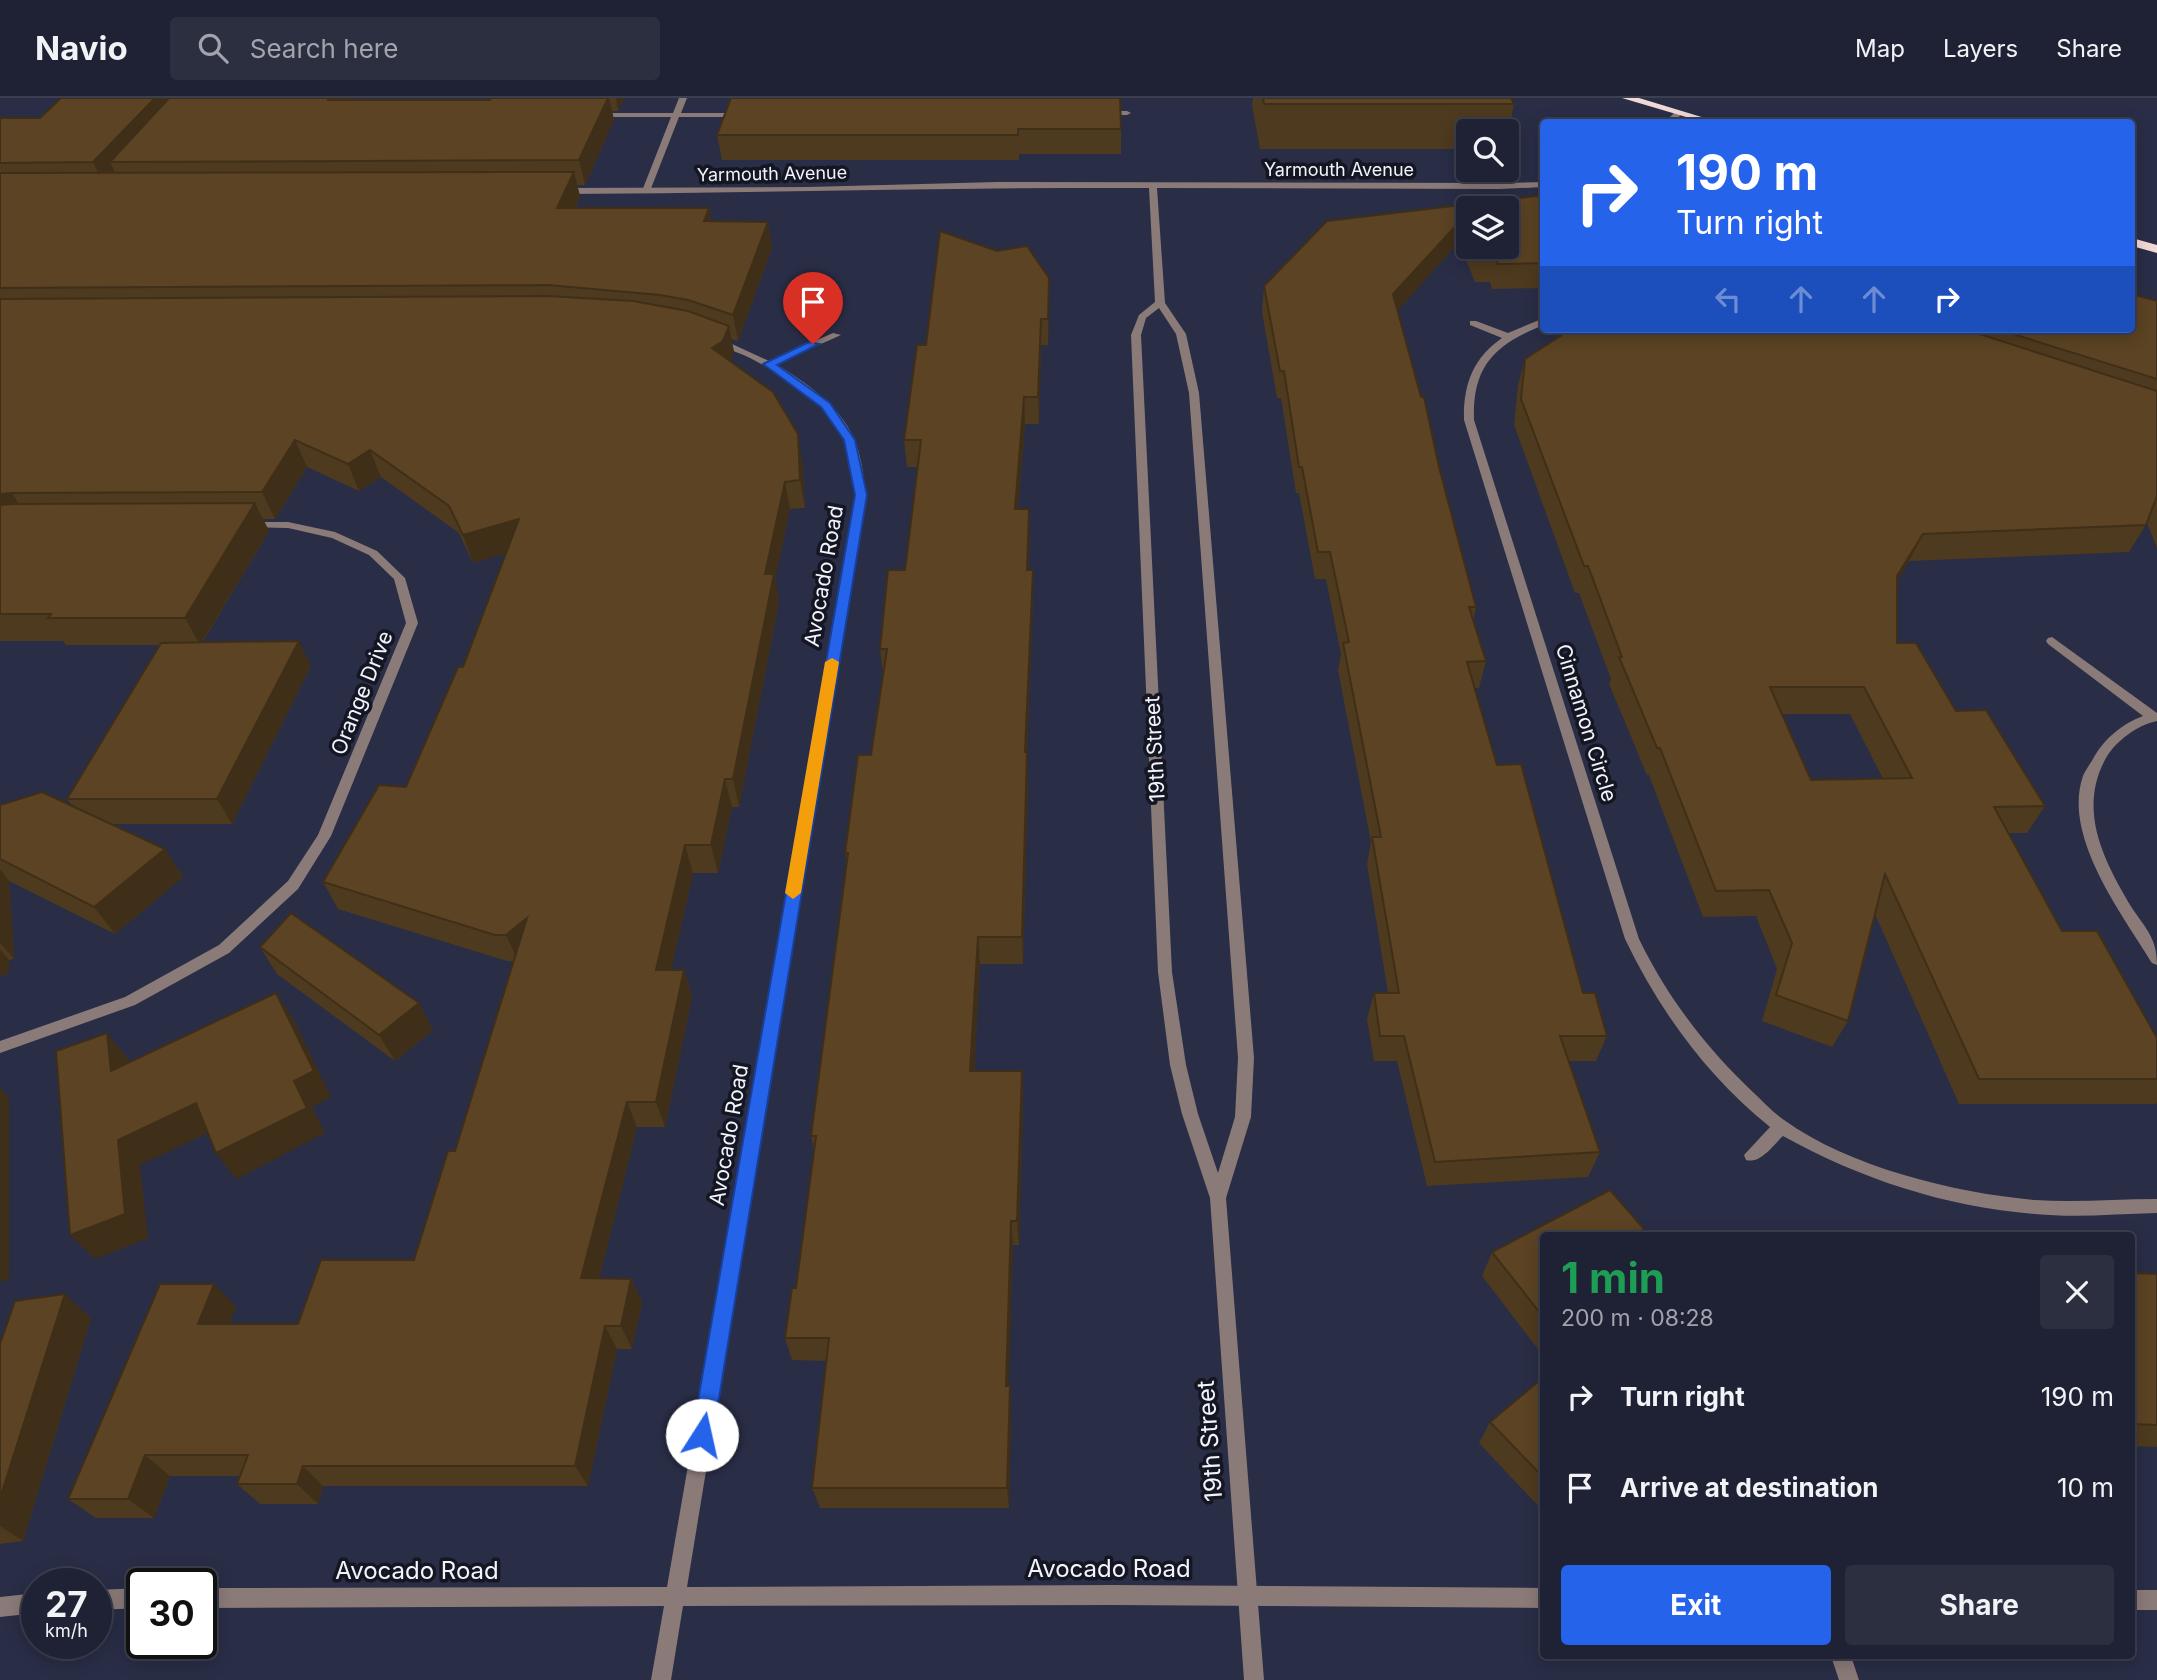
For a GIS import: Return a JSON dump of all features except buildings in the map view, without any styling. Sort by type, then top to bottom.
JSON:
[{"type":"highway","points":[[1627,98],[1702,119]]},
{"type":"highway","points":[[2135,243],[2157,249]]},
{"type":"street","points":[[646,191],[683,98]]},
{"type":"street","points":[[1090,113],[1127,113]]},
{"type":"street","points":[[1672,119],[1679,113]]},
{"type":"street","points":[[585,115],[746,115]]},
{"type":"street","name":"Yarmouth Avenue","points":[[549,191],[1540,184]]},
{"type":"street","points":[[1153,185],[1160,303]]},
{"type":"street","name":"19th Street","points":[[1218,1198],[1243,1117],[1246,1058],[1194,393],[1181,334],[1160,303],[1142,317],[1136,335],[1165,972],[1178,1065],[1190,1114],[1218,1198],[1254,1680]]},
{"type":"street","points":[[1473,323],[1509,337]]},
{"type":"street","name":"Cinnamon Circle","points":[[1540,323],[1509,337],[1492,350],[1471,379],[1467,399],[1469,420],[1632,939],[1647,971],[1684,1029],[1728,1080],[1781,1127],[1849,1162],[1914,1185],[1970,1198],[2037,1207],[2157,1206]]},
{"type":"street","points":[[769,364],[836,335]]},
{"type":"street","name":"Avocado Road","points":[[661,1680],[861,495],[849,440],[826,405],[747,351],[709,338]]},
{"type":"street","name":"Orange Drive","points":[[0,1047],[130,1001],[224,949],[293,885],[324,836],[412,622],[399,578],[373,553],[335,535],[288,525],[233,526]]},
{"type":"street","points":[[2052,641],[2154,717],[2113,739],[2094,763],[2085,790],[2086,821],[2097,856],[2157,959]]},
{"type":"street","points":[[1752,1155],[1781,1127]]},
{"type":"street","name":"Avocado Road","points":[[217,1598],[1248,1595],[1540,1598]]},
{"type":"street","points":[[2135,1600],[2157,1600]]},
{"type":"street","points":[[0,1607],[21,1605]]},
{"type":"street","points":[[1842,1659],[1849,1680]]},
{"type":"slow traffic","points":[[793,893],[832,662]]},
{"type":"route","points":[[702,1435],[861,495],[849,440],[826,405],[769,364],[813,344]]}]
